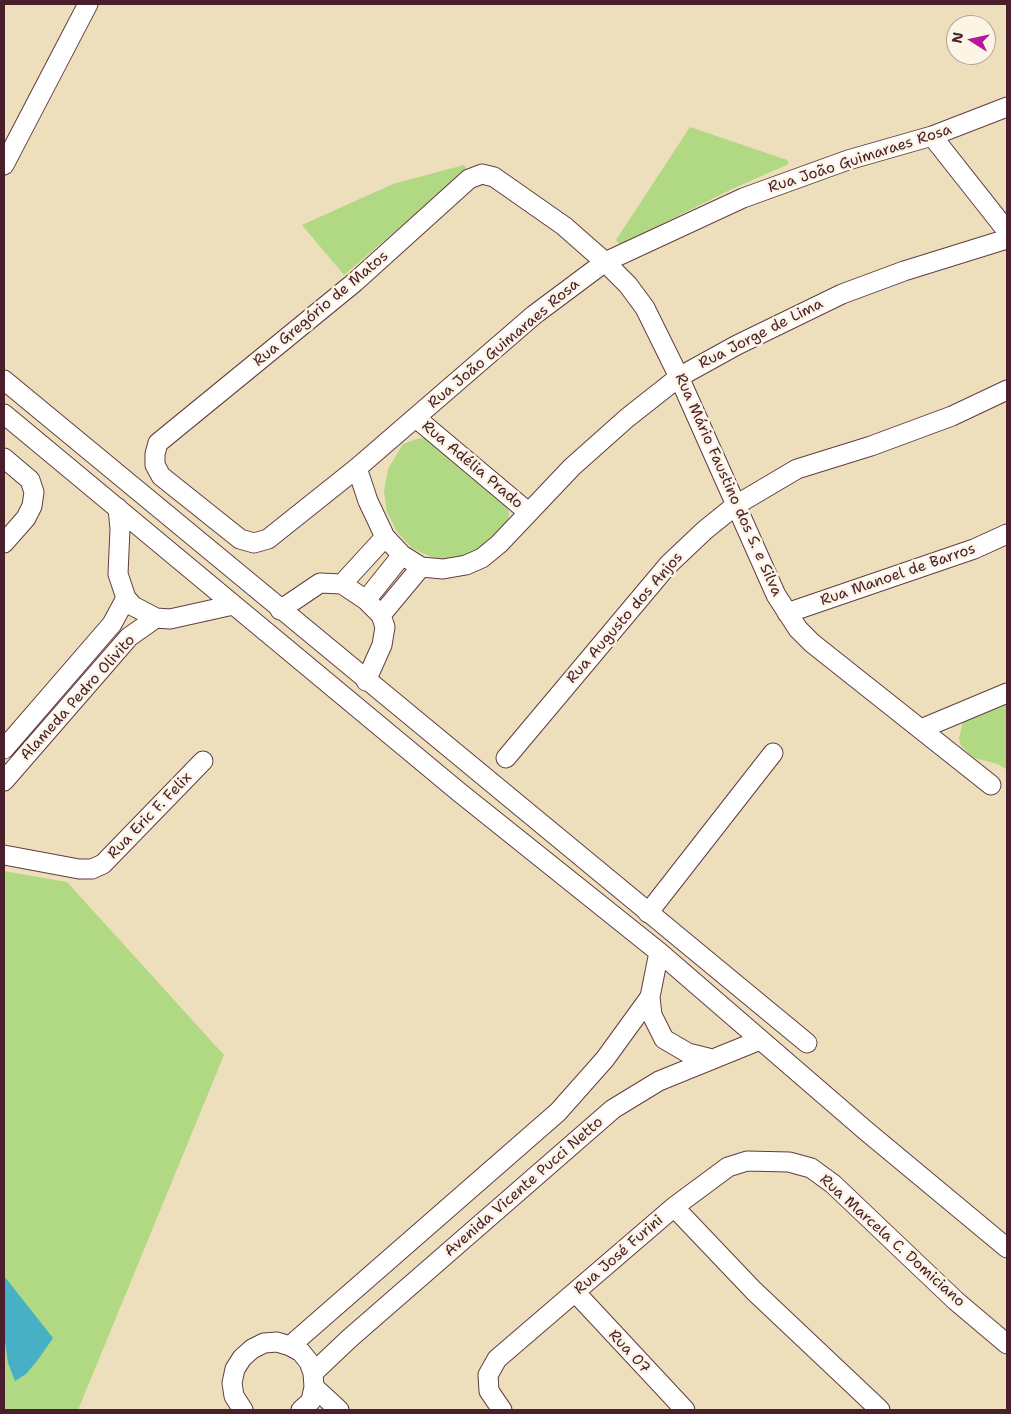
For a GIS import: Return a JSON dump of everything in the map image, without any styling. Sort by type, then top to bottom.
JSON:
[{"type":"street","points":[[4,166],[88,4]]},
{"type":"street","name":"Rua João Guimaraes Rosa","points":[[254,543],[268,539],[357,468],[534,315],[605,262],[743,198],[848,160],[932,136],[1007,107]]},
{"type":"street","points":[[932,136],[1007,232]]},
{"type":"street","name":"Rua Mário Faustino dos S. e Silva","points":[[482,174],[494,177],[556,221],[605,262],[628,285],[645,308],[679,377],[776,595],[787,613],[812,643],[991,785]]},
{"type":"street","name":"Rua Gregório de Matos","points":[[254,543],[240,538],[161,476],[155,465],[158,443],[355,282],[469,179],[482,174]]},
{"type":"street","name":"Rua Jorge de Lima","points":[[421,567],[443,569],[466,565],[482,558],[499,544],[572,467],[627,418],[679,377],[737,345],[842,294],[904,271],[1007,239]]},
{"type":"street","points":[[4,380],[476,772],[807,1043]]},
{"type":"street","name":"Rua Augusto dos Anjos","points":[[506,758],[668,565],[705,530],[736,505],[797,470],[871,446],[952,416],[1007,390]]},
{"type":"street","points":[[4,414],[459,792],[659,952],[865,1130],[1007,1248]]},
{"type":"street","name":"Rua Adélia Prado","points":[[416,418],[528,512]]},
{"type":"street","points":[[4,458],[30,480],[34,492],[32,506],[26,518],[4,543]]},
{"type":"street","points":[[81,478],[97,458]]},
{"type":"street","points":[[357,468],[368,501],[385,537],[402,555],[421,567],[381,615]]},
{"type":"street","points":[[118,508],[120,529],[118,574],[126,598],[133,606],[156,618],[183,618],[233,605]]},
{"type":"street","name":"Rua Manoel de Barros","points":[[787,613],[974,549],[1007,534]]},
{"type":"street","points":[[342,584],[385,537]]},
{"type":"street","points":[[366,600],[402,555]]},
{"type":"street","points":[[280,610],[320,583],[342,584],[366,600],[381,615],[385,627],[382,645],[366,681]]},
{"type":"street","name":"Alameda Pedro Olivito","points":[[4,749],[112,624],[126,598]]},
{"type":"street","name":"Alameda Pedro Olivito","points":[[4,781],[129,637],[156,618]]},
{"type":"street","points":[[921,729],[1007,693]]},
{"type":"street","points":[[648,913],[773,753]]},
{"type":"street","name":"Rua Eric F. Felix","points":[[4,854],[80,869],[92,869],[103,864],[203,761]]},
{"type":"street","points":[[459,792],[476,772]]},
{"type":"street","points":[[659,952],[650,997],[652,1015],[664,1038],[688,1053],[712,1059]]},
{"type":"street","points":[[290,1346],[558,1112],[605,1059],[650,997]]},
{"type":"street","points":[[730,1013],[748,1017],[766,1009]]},
{"type":"street","points":[[760,1040],[766,1009]]},
{"type":"street","name":"Avenida Vicente Pucci Netto","points":[[312,1396],[350,1338],[613,1109],[659,1081],[760,1040]]},
{"type":"street","name":"Rua José Furini","points":[[502,1410],[489,1391],[488,1375],[497,1359],[674,1207],[728,1167],[747,1161],[766,1160]]},
{"type":"street","name":"Rua Marcela C. Domiciano","points":[[766,1160],[789,1162],[811,1168],[833,1184],[956,1301],[1007,1344]]},
{"type":"street","points":[[674,1207],[754,1291],[880,1410]]},
{"type":"street","name":"Rua 07","points":[[575,1292],[685,1410]]},
{"type":"street","points":[[240,1410],[234,1396],[232,1383],[235,1369],[242,1358],[252,1349],[264,1343],[278,1342],[290,1346],[308,1362],[312,1396],[338,1410]]},
{"type":"green space","points":[[690,127],[787,160],[789,164],[732,189],[620,245],[616,240]]},
{"type":"green space","points":[[464,165],[467,170],[344,275],[302,225],[393,184]]},
{"type":"green space","points":[[420,438],[429,439],[506,498],[509,511],[508,524],[494,546],[453,561],[431,557],[412,548],[397,532],[387,512],[384,491],[388,469],[403,444]]},
{"type":"green space","points":[[1007,699],[1007,770],[998,764],[974,758],[961,746],[959,738],[963,721]]},
{"type":"green space","points":[[4,871],[67,882],[224,1055],[78,1410],[4,1410]]},
{"type":"water","points":[[4,1276],[53,1338],[26,1374],[15,1381],[8,1363],[4,1335]]}]
